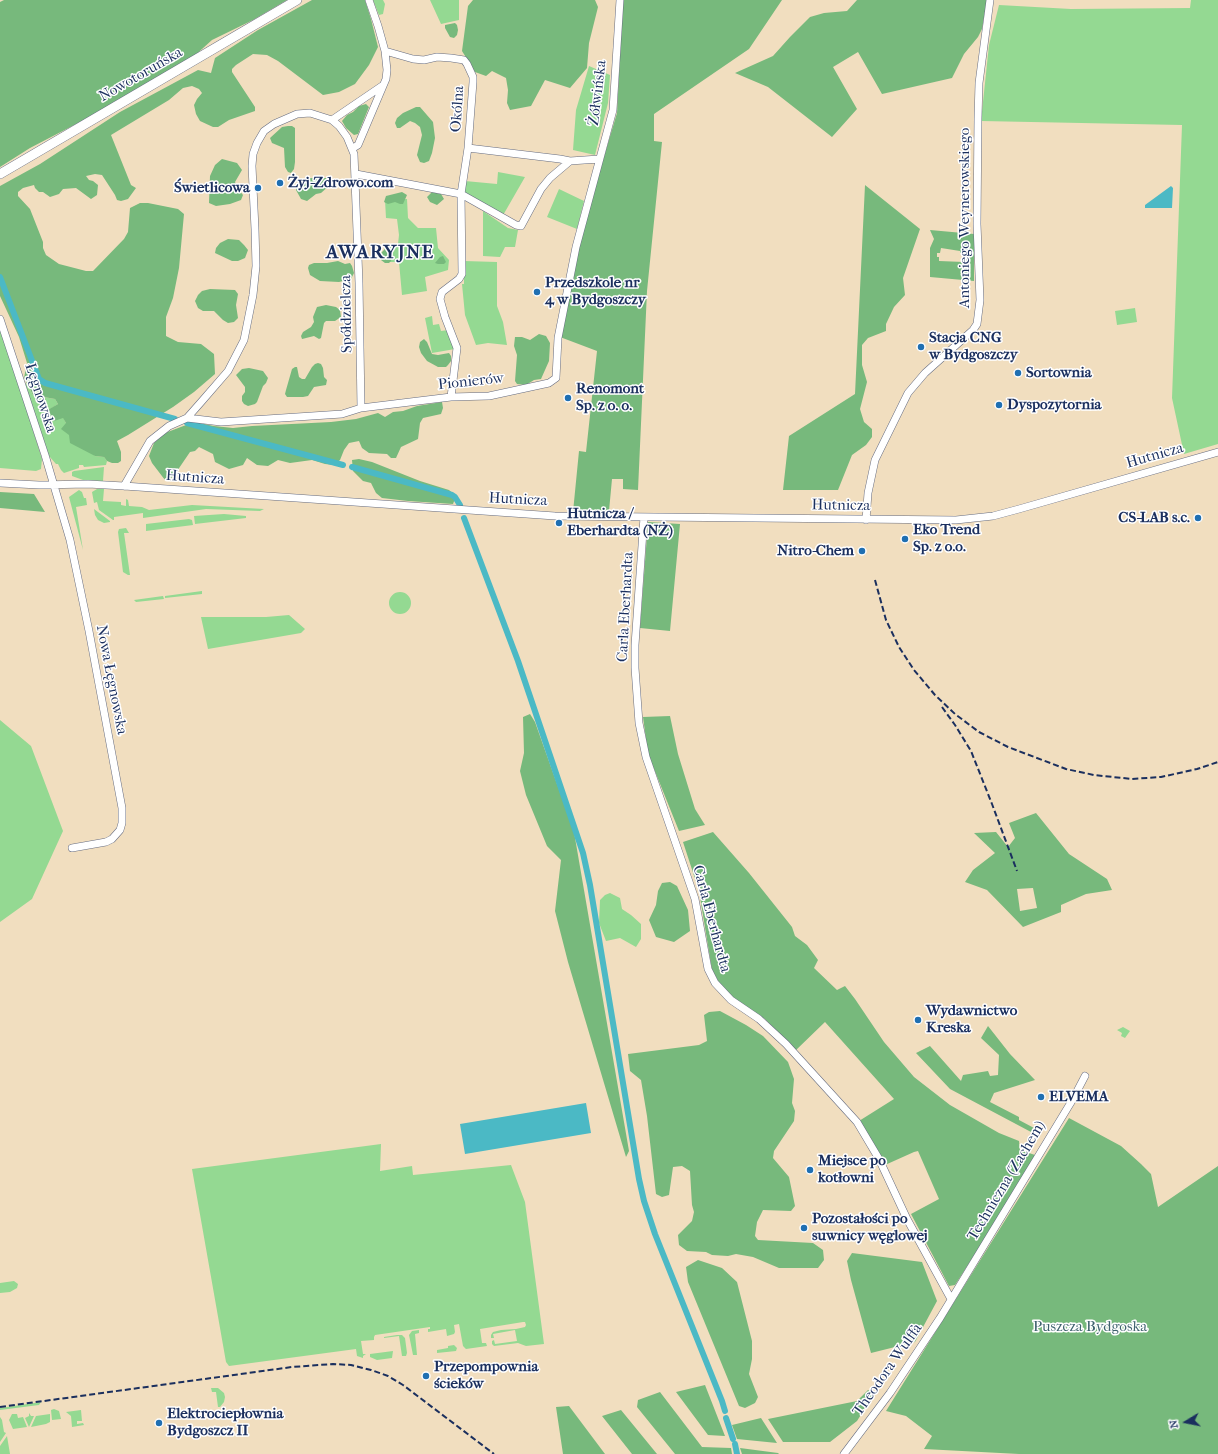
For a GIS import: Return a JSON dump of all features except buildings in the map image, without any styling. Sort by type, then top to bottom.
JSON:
[{"type":"main road","name":"Nowotoruńska","points":[[0,174],[297,0]]},
{"type":"street","points":[[353,148],[358,145],[386,79],[387,70],[385,51],[369,0]]},
{"type":"street","name":"Żółwińska","points":[[599,158],[613,110],[620,0]]},
{"type":"street","name":"Antoniego Weynerowskiego","points":[[866,520],[868,493],[875,460],[908,393],[925,373],[973,330],[977,324],[980,300],[977,224],[979,83],[990,0]]},
{"type":"street","name":"Okólna","points":[[385,51],[413,59],[424,60],[438,57],[464,60],[471,72],[473,82],[468,148],[461,194],[462,274],[459,279],[442,292],[440,299],[456,348],[451,397]]},
{"type":"street","points":[[124,486],[150,442],[170,426],[187,418],[228,371],[244,340],[253,295],[256,266],[252,166],[253,154],[260,136],[269,127],[297,114],[310,113],[332,120],[382,86]]},
{"type":"street","name":"Spółdzielcza","points":[[332,120],[347,136],[353,148],[355,160],[361,408]]},
{"type":"street","points":[[468,148],[570,161],[599,158]]},
{"type":"street","name":"Pionierów","points":[[187,418],[221,422],[276,420],[342,414],[361,408],[451,397],[488,396],[549,383],[556,378],[558,338],[581,224],[599,158]]},
{"type":"street","points":[[356,174],[461,194],[516,225],[521,226],[550,178],[570,161]]},
{"type":"street","name":"Łęgnowska","points":[[0,319],[38,433],[53,485]]},
{"type":"street","name":"Hutnicza","points":[[0,482],[32,485],[88,484],[124,486],[555,516],[956,520],[993,516],[1218,452]]},
{"type":"street","name":"Nowa Łęgnowska","points":[[53,485],[70,540],[89,631],[122,808],[122,823],[120,830],[112,839],[106,842],[72,848]]},
{"type":"street","name":"Carla Eberhardta","points":[[644,517],[635,668],[639,723],[646,756],[695,899],[708,969],[715,983],[731,1000],[758,1019],[786,1044],[857,1122],[879,1159],[907,1218],[951,1299]]},
{"type":"street","name":"Techniczna (Zachem)","points":[[951,1299],[1073,1099],[1085,1076]]},
{"type":"street","name":"Theodora Wulffa","points":[[844,1454],[890,1393],[951,1299]]},
{"type":"green space","points":[[4,0],[287,0],[253,20],[212,40],[192,58],[105,109],[30,148],[0,167],[0,2]]},
{"type":"green space","points":[[312,0],[365,0],[378,47],[369,65],[355,84],[339,92],[323,95],[278,61],[267,55],[253,54],[236,65],[232,69],[232,72],[255,107],[255,111],[229,120],[218,127],[213,127],[200,121],[196,114],[194,105],[202,93],[199,89],[192,86],[183,88],[169,100],[111,135],[131,185],[136,188],[128,199],[121,201],[117,200],[102,175],[95,174],[86,176],[89,180],[98,185],[97,195],[91,199],[76,188],[63,189],[59,194],[50,197],[43,192],[39,192],[34,185],[23,188],[18,192],[18,196],[30,209],[43,242],[43,248],[46,255],[59,264],[86,271],[93,271],[124,239],[128,232],[130,208],[140,203],[148,203],[178,209],[184,214],[179,268],[173,298],[166,317],[166,336],[178,342],[201,344],[214,354],[215,374],[173,407],[117,441],[121,452],[121,461],[118,463],[112,463],[107,461],[104,457],[95,456],[70,443],[69,435],[61,429],[66,423],[63,418],[54,421],[46,411],[58,404],[55,399],[33,395],[24,378],[27,363],[19,337],[0,296],[0,186],[40,164],[120,112],[198,70],[211,73],[215,58],[258,30]]},
{"type":"green space","points":[[373,0],[383,0],[385,4],[383,14],[379,15]]},
{"type":"green space","points":[[430,0],[459,0],[459,20],[441,24]]},
{"type":"green space","points":[[473,0],[595,0],[598,7],[589,43],[587,68],[570,88],[545,80],[531,106],[510,110],[507,103],[508,90],[506,78],[492,71],[486,76],[475,72],[462,51],[468,6]]},
{"type":"green space","points":[[623,0],[782,0],[749,49],[654,114],[654,141],[662,142],[647,291],[638,490],[623,489],[623,479],[612,479],[609,511],[573,512],[579,451],[586,452],[597,351],[560,337],[581,234],[617,113]]},
{"type":"green space","points":[[857,0],[987,0],[982,29],[978,37],[964,54],[952,78],[882,94],[858,52],[833,67],[857,109],[832,137],[768,87],[735,73],[773,56],[810,17],[824,13],[847,11]]},
{"type":"green space","points":[[1191,0],[1218,0],[1218,444],[1184,454],[1172,398],[1182,125],[981,121],[989,45],[999,5],[1071,9],[1190,8]]},
{"type":"green space","points":[[455,23],[458,30],[457,35],[454,38],[450,37],[445,25]]},
{"type":"green space","points":[[589,66],[610,75],[608,103],[595,155],[573,150],[576,110]]},
{"type":"green space","points":[[366,104],[369,107],[358,134],[354,135],[346,128],[342,121],[359,106]]},
{"type":"green space","points":[[416,107],[420,107],[433,122],[435,138],[432,153],[429,161],[424,163],[420,162],[417,155],[422,135],[420,127],[410,121],[400,128],[397,128],[395,123],[397,118],[403,113]]},
{"type":"green space","points":[[288,126],[295,128],[295,162],[294,169],[291,173],[288,172],[285,167],[284,148],[272,143],[270,138],[282,127]]},
{"type":"green space","points":[[222,159],[237,163],[242,170],[235,182],[243,195],[241,200],[230,204],[216,206],[209,203],[210,176],[215,165]]},
{"type":"green space","points":[[498,172],[525,177],[502,217],[462,194],[465,181],[497,184]]},
{"type":"green space","points":[[310,178],[328,178],[332,181],[330,185],[321,193],[316,194],[307,201],[301,199],[296,190],[297,184]]},
{"type":"green space","points":[[865,185],[920,229],[903,278],[905,295],[894,307],[886,324],[886,331],[868,338],[862,345],[862,365],[867,382],[860,409],[864,422],[872,429],[872,437],[866,445],[852,455],[838,490],[783,490],[789,436],[855,394]]},
{"type":"green space","points":[[559,189],[584,201],[577,229],[547,217]]},
{"type":"green space","points":[[402,192],[407,195],[403,204],[395,202],[388,204],[384,202],[386,196]]},
{"type":"green space","points":[[432,192],[441,194],[444,199],[437,205],[430,202],[427,197]]},
{"type":"green space","points":[[407,199],[408,218],[418,228],[436,228],[438,248],[449,260],[448,270],[425,277],[427,291],[402,295],[399,262],[385,262],[384,245],[398,244],[399,235],[397,219],[386,218],[385,200]]},
{"type":"green space","points":[[483,211],[508,228],[518,230],[515,247],[505,247],[500,257],[483,256]]},
{"type":"green space","points":[[930,230],[974,234],[974,281],[930,277],[930,248],[934,239]],"holes":[[[941,248],[960,251],[960,253],[964,253],[964,262],[939,261],[939,257],[937,257],[937,253],[940,253]]]},
{"type":"green space","points":[[228,239],[239,240],[244,245],[248,250],[245,258],[238,261],[232,261],[215,253],[216,248],[220,243]]},
{"type":"green space","points":[[385,249],[388,249],[392,256],[389,263],[385,263],[381,260],[381,253]]},
{"type":"green space","points":[[443,256],[446,262],[444,264],[435,263],[440,257]]},
{"type":"green space","points":[[338,261],[345,264],[350,263],[354,273],[351,279],[339,282],[320,281],[310,275],[308,268],[309,265],[314,263]]},
{"type":"green space","points":[[464,261],[497,262],[497,306],[503,322],[507,345],[488,343],[476,345],[465,315],[462,284],[464,284]]},
{"type":"green space","points":[[210,289],[235,290],[238,294],[236,305],[238,318],[234,322],[228,323],[214,311],[203,311],[198,308],[195,301],[198,295],[202,291]]},
{"type":"green space","points":[[326,305],[336,307],[340,310],[341,317],[335,321],[326,321],[324,323],[321,338],[319,339],[314,336],[302,339],[301,336],[303,332],[311,327],[314,322],[313,317],[317,307]]},
{"type":"green space","points":[[1135,308],[1137,322],[1117,325],[1115,311]]},
{"type":"green space","points":[[432,316],[433,325],[439,324],[441,331],[448,330],[455,349],[432,353],[425,318]]},
{"type":"green space","points":[[0,325],[42,459],[41,469],[36,471],[0,468]]},
{"type":"green space","points":[[539,334],[546,336],[550,343],[549,361],[541,379],[534,380],[526,385],[517,384],[515,381],[517,355],[514,346],[515,337],[522,337],[530,340]]},
{"type":"green space","points":[[424,339],[427,342],[432,354],[438,355],[449,353],[451,356],[451,361],[446,367],[438,367],[427,361],[421,353],[419,347],[420,342]]},
{"type":"green space","points":[[318,363],[321,364],[323,368],[324,377],[327,380],[326,385],[314,387],[308,396],[287,397],[285,394],[292,369],[297,367],[299,377],[305,379],[312,367]]},
{"type":"green space","points":[[249,368],[263,371],[268,378],[263,386],[257,402],[248,406],[242,401],[245,387],[236,375],[242,369]]},
{"type":"green space","points":[[26,383],[33,395],[55,399],[58,404],[47,411],[63,417],[66,423],[95,456],[104,457],[107,461],[106,465],[84,467],[83,465],[79,465],[79,468],[64,473],[61,470],[58,464],[56,464],[49,456],[25,384]]},
{"type":"green space","points":[[442,402],[443,408],[441,414],[423,418],[420,423],[418,439],[401,447],[396,458],[391,458],[387,454],[369,453],[362,448],[359,441],[349,443],[340,460],[334,465],[312,460],[290,463],[278,460],[268,466],[257,465],[247,458],[243,465],[229,469],[215,462],[213,454],[199,447],[195,451],[190,452],[173,477],[165,480],[152,463],[149,456],[154,443],[165,433],[194,422],[233,428],[331,422],[356,419],[378,413],[385,417],[393,412]]},
{"type":"green space","points":[[359,459],[372,462],[420,481],[449,490],[456,496],[453,504],[382,498],[376,493],[371,483],[363,481],[353,471],[352,460]]},
{"type":"green space","points":[[104,467],[103,481],[83,480],[72,476],[72,472],[74,471]]},
{"type":"green space","points":[[97,489],[104,489],[103,501],[121,502],[121,505],[126,506],[126,499],[128,500],[129,506],[142,507],[149,510],[192,505],[264,509],[260,511],[206,509],[143,518],[143,513],[114,517],[113,520],[99,510],[97,502],[94,503],[92,492]]},
{"type":"green space","points":[[79,490],[82,492],[84,498],[86,498],[87,505],[76,507],[83,550],[69,497]]},
{"type":"green space","points":[[0,492],[34,494],[45,512],[0,508]]},
{"type":"green space","points":[[94,509],[110,522],[104,523],[98,520]]},
{"type":"green space","points":[[224,514],[246,516],[246,518],[195,524],[194,516]]},
{"type":"green space","points":[[189,519],[192,520],[193,525],[146,531],[146,524]]},
{"type":"green space","points":[[648,522],[680,524],[670,631],[640,628]]},
{"type":"green space","points":[[126,528],[129,533],[124,533],[130,575],[123,572],[118,532],[119,529]]},
{"type":"green space","points":[[202,591],[202,594],[165,598],[165,596]]},
{"type":"green space","points":[[400,592],[408,595],[411,603],[408,611],[400,614],[392,611],[389,603],[392,595]]},
{"type":"green space","points":[[163,596],[164,599],[136,602],[134,600]]},
{"type":"green space","points":[[289,615],[305,629],[301,633],[208,649],[201,617],[266,617]]},
{"type":"green space","points":[[530,714],[535,722],[574,832],[629,1151],[626,1157],[568,962],[555,911],[561,860],[547,846],[526,795],[520,771],[524,753],[523,717]]},
{"type":"green space","points":[[670,716],[678,754],[695,809],[705,825],[679,831],[648,754],[643,717]]},
{"type":"green space","points":[[0,720],[31,746],[63,831],[32,899],[0,922]]},
{"type":"green space","points":[[1036,813],[1069,854],[1107,879],[1112,890],[1086,894],[1061,905],[1061,912],[1023,927],[987,890],[965,882],[973,870],[995,853],[974,833],[996,832],[1008,847],[1015,838],[1009,823]],"holes":[[[1033,888],[1037,908],[1020,911],[1017,889]]]},
{"type":"green space","points":[[713,832],[749,873],[792,927],[795,936],[807,945],[818,960],[814,968],[837,990],[845,986],[884,1042],[914,1077],[950,1105],[999,1133],[1019,1141],[1020,1150],[1038,1156],[955,1285],[949,1286],[911,1214],[939,1199],[918,1151],[885,1165],[859,1121],[894,1099],[825,1022],[795,1051],[765,1019],[727,997],[712,970],[699,891],[683,842]]},
{"type":"green space","points":[[670,882],[677,886],[688,910],[690,931],[674,942],[656,937],[649,920],[656,905],[658,891],[662,883]]},
{"type":"green space","points":[[610,893],[620,898],[622,909],[641,924],[641,939],[636,947],[620,938],[606,941],[599,923],[600,900],[605,895]]},
{"type":"green space","points":[[720,1011],[763,1036],[788,1062],[794,1079],[792,1103],[795,1111],[794,1121],[774,1151],[773,1158],[789,1177],[795,1206],[791,1211],[763,1210],[757,1222],[755,1236],[758,1240],[813,1243],[823,1250],[824,1260],[818,1268],[779,1268],[753,1257],[736,1254],[728,1256],[712,1255],[706,1252],[687,1251],[679,1245],[678,1235],[692,1221],[694,1212],[692,1205],[690,1171],[682,1166],[673,1167],[669,1195],[662,1197],[656,1194],[647,1116],[641,1080],[630,1071],[628,1054],[699,1045],[707,1041],[704,1015],[709,1012]]},
{"type":"green space","points":[[988,1026],[1010,1054],[1035,1080],[994,1093],[990,1102],[1019,1117],[1019,1120],[1034,1128],[1031,1132],[950,1089],[916,1053],[930,1046],[961,1081],[963,1075],[988,1071],[990,1076],[998,1075],[999,1055],[981,1038]]},
{"type":"green space","points":[[1123,1027],[1130,1031],[1125,1038],[1121,1036],[1122,1033],[1117,1030]]},
{"type":"green space","name":"Puszcza Bydgoska","points":[[1069,1118],[1121,1146],[1151,1174],[1158,1207],[1218,1166],[1218,1454],[1019,1454],[924,1449],[932,1436],[906,1416],[886,1411]]},
{"type":"green space","points":[[381,1144],[380,1171],[412,1166],[413,1175],[511,1165],[525,1202],[544,1344],[526,1346],[518,1343],[494,1346],[492,1344],[492,1341],[494,1340],[495,1344],[517,1341],[515,1330],[493,1334],[494,1338],[491,1338],[491,1335],[493,1332],[501,1330],[525,1327],[525,1322],[523,1322],[480,1329],[482,1343],[486,1343],[487,1346],[466,1349],[463,1346],[459,1324],[454,1325],[454,1334],[447,1336],[446,1329],[428,1332],[430,1327],[375,1335],[374,1340],[361,1341],[363,1354],[366,1354],[363,1358],[357,1356],[356,1349],[229,1366],[226,1362],[192,1169]]},
{"type":"green space","points":[[852,1253],[922,1262],[937,1301],[915,1342],[871,1353],[847,1261]]},
{"type":"green space","points":[[698,1260],[722,1268],[737,1282],[752,1341],[752,1359],[749,1374],[758,1397],[755,1403],[745,1408],[739,1406],[688,1282],[686,1267]]},
{"type":"green space","points":[[14,1281],[18,1284],[17,1288],[10,1292],[0,1293],[0,1283]]},
{"type":"green space","points":[[419,1330],[419,1333],[415,1334],[417,1355],[413,1355],[409,1335],[412,1331]]},
{"type":"green space","points":[[402,1335],[405,1338],[406,1356],[402,1356],[399,1336],[384,1338]]},
{"type":"green space","points":[[454,1345],[457,1348],[456,1351],[437,1353],[437,1350]]},
{"type":"green space","points":[[393,1351],[392,1358],[377,1360],[370,1357],[370,1354]]},
{"type":"green space","points":[[705,1385],[725,1436],[708,1435],[676,1392]]},
{"type":"green space","points":[[211,1388],[218,1388],[224,1393],[224,1402],[220,1407],[218,1407],[216,1392],[212,1392]]},
{"type":"green space","points":[[868,1390],[874,1394],[857,1421],[830,1442],[783,1442],[768,1419],[857,1401]]},
{"type":"green space","points":[[660,1392],[702,1447],[731,1448],[732,1454],[675,1454],[637,1407],[638,1400]]},
{"type":"green space","points":[[41,1402],[39,1405],[0,1410],[0,1408]]},
{"type":"green space","points":[[569,1406],[605,1454],[563,1454],[556,1407]]},
{"type":"green space","points":[[54,1409],[59,1411],[61,1419],[52,1420],[51,1410]]},
{"type":"green space","points":[[81,1410],[82,1421],[77,1421],[77,1424],[83,1423],[84,1425],[72,1427],[71,1416],[66,1412]]},
{"type":"green space","points":[[621,1410],[657,1454],[632,1454],[602,1416]]},
{"type":"green space","points":[[29,1413],[31,1416],[34,1416],[29,1427],[25,1418],[29,1416]]},
{"type":"green space","points":[[12,1414],[17,1414],[18,1418],[23,1417],[27,1427],[13,1429],[9,1420]]},
{"type":"green space","points":[[50,1414],[50,1422],[31,1427],[36,1416]]},
{"type":"green space","points":[[0,1417],[4,1432],[6,1433],[0,1442]]},
{"type":"green space","points":[[761,1418],[777,1443],[737,1439],[732,1425]]},
{"type":"green space","points":[[7,1436],[10,1454],[0,1454],[0,1446]]},
{"type":"green space","points":[[740,1448],[778,1453],[779,1454],[742,1454]]},
{"type":"water","points":[[1171,186],[1173,188],[1172,208],[1145,208],[1145,205]]},
{"type":"water","points":[[586,1103],[591,1133],[465,1154],[460,1124]]},
{"type":"waterway","points":[[0,277],[39,379],[45,383],[175,419]]},
{"type":"waterway","points":[[187,423],[343,465]]},
{"type":"waterway","points":[[352,467],[452,495],[460,505]]},
{"type":"waterway","points":[[464,518],[518,661],[583,853],[590,885],[639,1179],[644,1201],[655,1234],[725,1411]]},
{"type":"waterway","points":[[726,1418],[733,1439]]},
{"type":"waterway","points":[[735,1444],[737,1454]]},
{"type":"railway","points":[[875,580],[886,620],[899,647],[914,670],[935,695],[955,714],[979,732],[1008,747],[1066,769],[1094,775],[1132,779],[1161,777],[1197,769],[1218,762]]},
{"type":"railway","points":[[942,707],[971,751],[1017,871]]},
{"type":"railway","points":[[0,1407],[292,1367],[333,1364],[351,1365],[388,1376],[403,1385],[494,1454]]},
{"type":"place","name":"Żyj-Zdrowo.com","points":[[280,183]]},
{"type":"place","name":"Świetlicowa","points":[[258,188]]},
{"type":"place","name":"Przedszkole nr 4 w Bydgoszczy","points":[[537,292]]},
{"type":"place","name":"Stacja CNG w Bydgoszczy","points":[[921,347]]},
{"type":"place","name":"Sortownia","points":[[1018,373]]},
{"type":"place","name":"Renomont Sp. z o. o.","points":[[568,398]]},
{"type":"place","name":"Dyspozytornia","points":[[999,405]]},
{"type":"place","name":"CS-LAB s.c.","points":[[1198,518]]},
{"type":"place","name":"Hutnicza / Eberhardta (NŻ)","points":[[559,523]]},
{"type":"place","name":"Eko Trend Sp. z o.o.","points":[[905,539]]},
{"type":"place","name":"Nitro-Chem","points":[[862,551]]},
{"type":"place","name":"Wydawnictwo Kreska","points":[[918,1020]]},
{"type":"place","name":"ELVEMA","points":[[1041,1097]]},
{"type":"place","name":"Miejsce po kotłowni","points":[[810,1170]]},
{"type":"place","name":"Pozostałości po suwnicy węglowej","points":[[804,1228]]},
{"type":"place","name":"Przepompownia ścieków","points":[[426,1376]]},
{"type":"place","name":"Elektrociepłownia Bydgoszcz II","points":[[159,1423]]},
{"type":"district","name":"AWARYJNE","points":[[380,253]]}]
